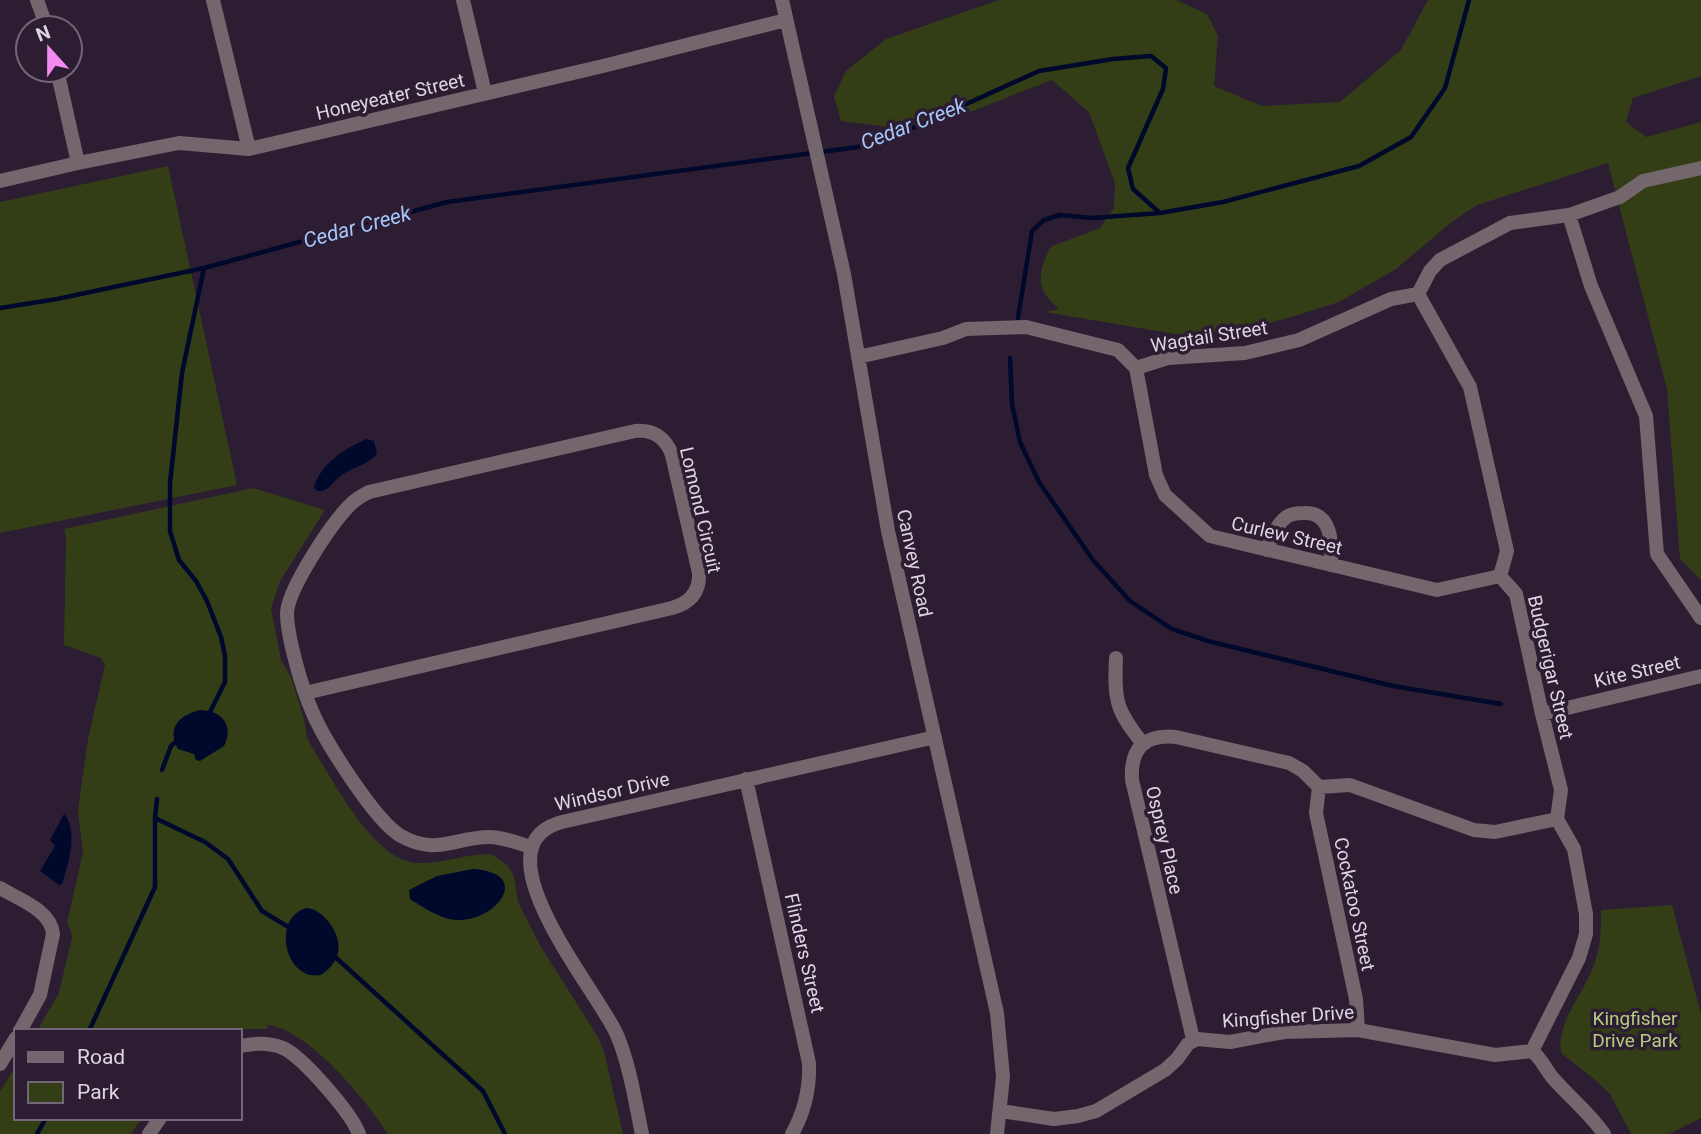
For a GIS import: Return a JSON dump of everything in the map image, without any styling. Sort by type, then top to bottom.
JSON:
[{"type":"street","points":[[213,0],[249,149]]},
{"type":"street","points":[[463,0],[485,93]]},
{"type":"street","name":"Canvey Road","points":[[782,0],[844,274],[888,531],[1000,1031],[1003,1077],[998,1134]]},
{"type":"street","name":"Honeyeater Street","points":[[0,181],[179,143],[249,149],[786,20]]},
{"type":"street","points":[[60,84],[78,163]]},
{"type":"street","points":[[1500,576],[1507,551],[1470,387],[1418,294],[1430,271],[1440,260],[1510,223],[1569,215],[1620,197],[1643,181],[1701,168]]},
{"type":"street","points":[[1569,215],[1591,286],[1646,416],[1657,554],[1701,618]]},
{"type":"street","name":"Wagtail Street","points":[[858,357],[943,338],[966,329],[1026,327],[1118,350],[1136,368],[1168,359],[1245,353],[1299,340],[1391,299],[1418,294]]},
{"type":"street","name":"Curlew Street","points":[[1136,368],[1156,475],[1165,495],[1210,536],[1437,590],[1500,576]]},
{"type":"street","name":"Lomond Circuit","points":[[305,693],[686,603],[695,594],[700,581],[699,573],[672,455],[667,443],[654,433],[635,431],[379,489],[355,500],[343,512],[294,588],[289,602],[288,622],[305,693],[320,727],[373,810],[389,828],[408,839],[429,845],[491,837],[531,846]]},
{"type":"street","points":[[1267,550],[1281,521],[1289,515],[1309,512],[1325,522],[1330,534],[1331,565]]},
{"type":"street","name":"Budgerigar Street","points":[[1500,576],[1516,594],[1561,790],[1557,819]]},
{"type":"street","points":[[1116,658],[1116,701],[1123,719],[1143,744],[1158,736],[1176,737],[1289,763],[1303,771],[1319,786],[1350,785],[1466,828],[1506,830],[1557,819],[1574,849],[1585,904],[1586,934],[1579,958],[1532,1051],[1604,1134]]},
{"type":"street","name":"Kite Street","points":[[1542,714],[1701,676]]},
{"type":"street","name":"Windsor Drive","points":[[531,846],[540,831],[549,825],[935,737]]},
{"type":"street","name":"Osprey Place","points":[[1143,744],[1132,762],[1132,780],[1193,1040]]},
{"type":"street","name":"Flinders Street","points":[[746,779],[809,1063],[807,1096],[800,1120],[792,1134]]},
{"type":"street","name":"Cockatoo Street","points":[[1319,786],[1316,813],[1356,999],[1358,1030]]},
{"type":"street","points":[[531,846],[529,857],[532,879],[545,915],[618,1036],[642,1134]]},
{"type":"street","points":[[0,888],[40,912],[52,925],[53,934],[40,995],[21,1029]]},
{"type":"street","name":"Kingfisher Drive","points":[[1193,1040],[1202,1038],[1230,1042],[1284,1032],[1358,1030],[1495,1055],[1532,1051]]},
{"type":"street","points":[[1001,1111],[1054,1119],[1096,1111],[1165,1070],[1193,1040]]},
{"type":"street","points":[[0,1064],[14,1041]]},
{"type":"street","points":[[242,1046],[268,1044],[293,1054],[348,1114],[359,1134]]},
{"type":"green space","points":[[999,0],[1176,0],[1207,14],[1218,36],[1214,86],[1262,106],[1340,102],[1401,50],[1428,0],[1701,0],[1701,76],[1633,98],[1626,122],[1646,137],[1701,122],[1701,580],[1680,559],[1667,389],[1608,163],[1477,205],[1453,221],[1396,269],[1339,302],[1239,331],[1181,335],[1045,312],[1059,309],[1042,287],[1041,273],[1050,247],[1100,228],[1114,208],[1115,183],[1089,112],[1052,80],[950,120],[897,128],[841,121],[834,96],[846,71],[886,39]]},
{"type":"green space","points":[[168,166],[237,485],[0,533],[0,202]]},
{"type":"green space","points":[[253,488],[325,510],[280,581],[271,609],[281,660],[291,677],[307,737],[356,816],[370,834],[400,859],[425,863],[491,854],[506,864],[514,876],[518,902],[541,947],[598,1037],[605,1055],[623,1134],[388,1134],[366,1103],[318,1053],[301,1039],[268,1025],[267,1029],[38,1029],[59,993],[72,937],[67,923],[83,852],[78,810],[88,739],[105,665],[101,658],[64,645],[64,529]]},
{"type":"green space","name":"Kingfisher Drive Park","points":[[1672,905],[1701,1014],[1701,1118],[1669,1134],[1631,1134],[1610,1094],[1561,1053],[1561,1041],[1567,1019],[1590,976],[1596,958],[1601,910]]},
{"type":"green space","points":[[14,1069],[14,1120],[141,1120],[131,1134],[0,1134],[0,1091]]},
{"type":"water","points":[[367,439],[374,441],[377,454],[339,477],[327,489],[317,491],[314,487],[317,478],[328,464]]},
{"type":"water","points":[[201,710],[221,717],[228,732],[224,746],[200,761],[196,760],[194,754],[178,749],[174,728],[187,715]]},
{"type":"water","points":[[64,814],[72,839],[67,867],[62,884],[59,885],[40,871],[55,846],[50,840]]},
{"type":"water","points":[[473,869],[491,872],[502,879],[505,887],[495,906],[484,913],[471,919],[450,919],[410,899],[409,890],[437,876]]},
{"type":"water","points":[[307,908],[325,918],[339,945],[336,959],[321,975],[308,974],[298,968],[287,947],[289,923],[296,913]]},
{"type":"waterway","name":"Cedar Creek","points":[[0,308],[57,299],[204,268],[447,202],[858,147],[918,126],[1039,71],[1113,59],[1151,56],[1166,68],[1163,89],[1128,168],[1133,189],[1160,213],[1223,202],[1359,166],[1411,137],[1445,88],[1469,0]]},
{"type":"waterway","points":[[1018,318],[1032,231],[1044,220],[1060,215],[1092,218],[1160,213]]},
{"type":"waterway","points":[[204,268],[182,373],[170,483],[170,531],[179,560],[196,581],[207,601],[221,637],[225,656],[225,682],[209,714]]},
{"type":"waterway","points":[[1010,358],[1012,404],[1020,442],[1039,482],[1093,560],[1130,601],[1172,629],[1208,641],[1393,686],[1501,704]]},
{"type":"waterway","points":[[162,770],[171,746],[178,740]]},
{"type":"waterway","points":[[157,799],[155,818],[205,842],[228,859],[262,911],[290,928]]},
{"type":"waterway","points":[[90,1029],[155,887],[155,819]]},
{"type":"waterway","points":[[333,955],[483,1091],[505,1134]]},
{"type":"waterway","points":[[37,1134],[45,1120]]}]
